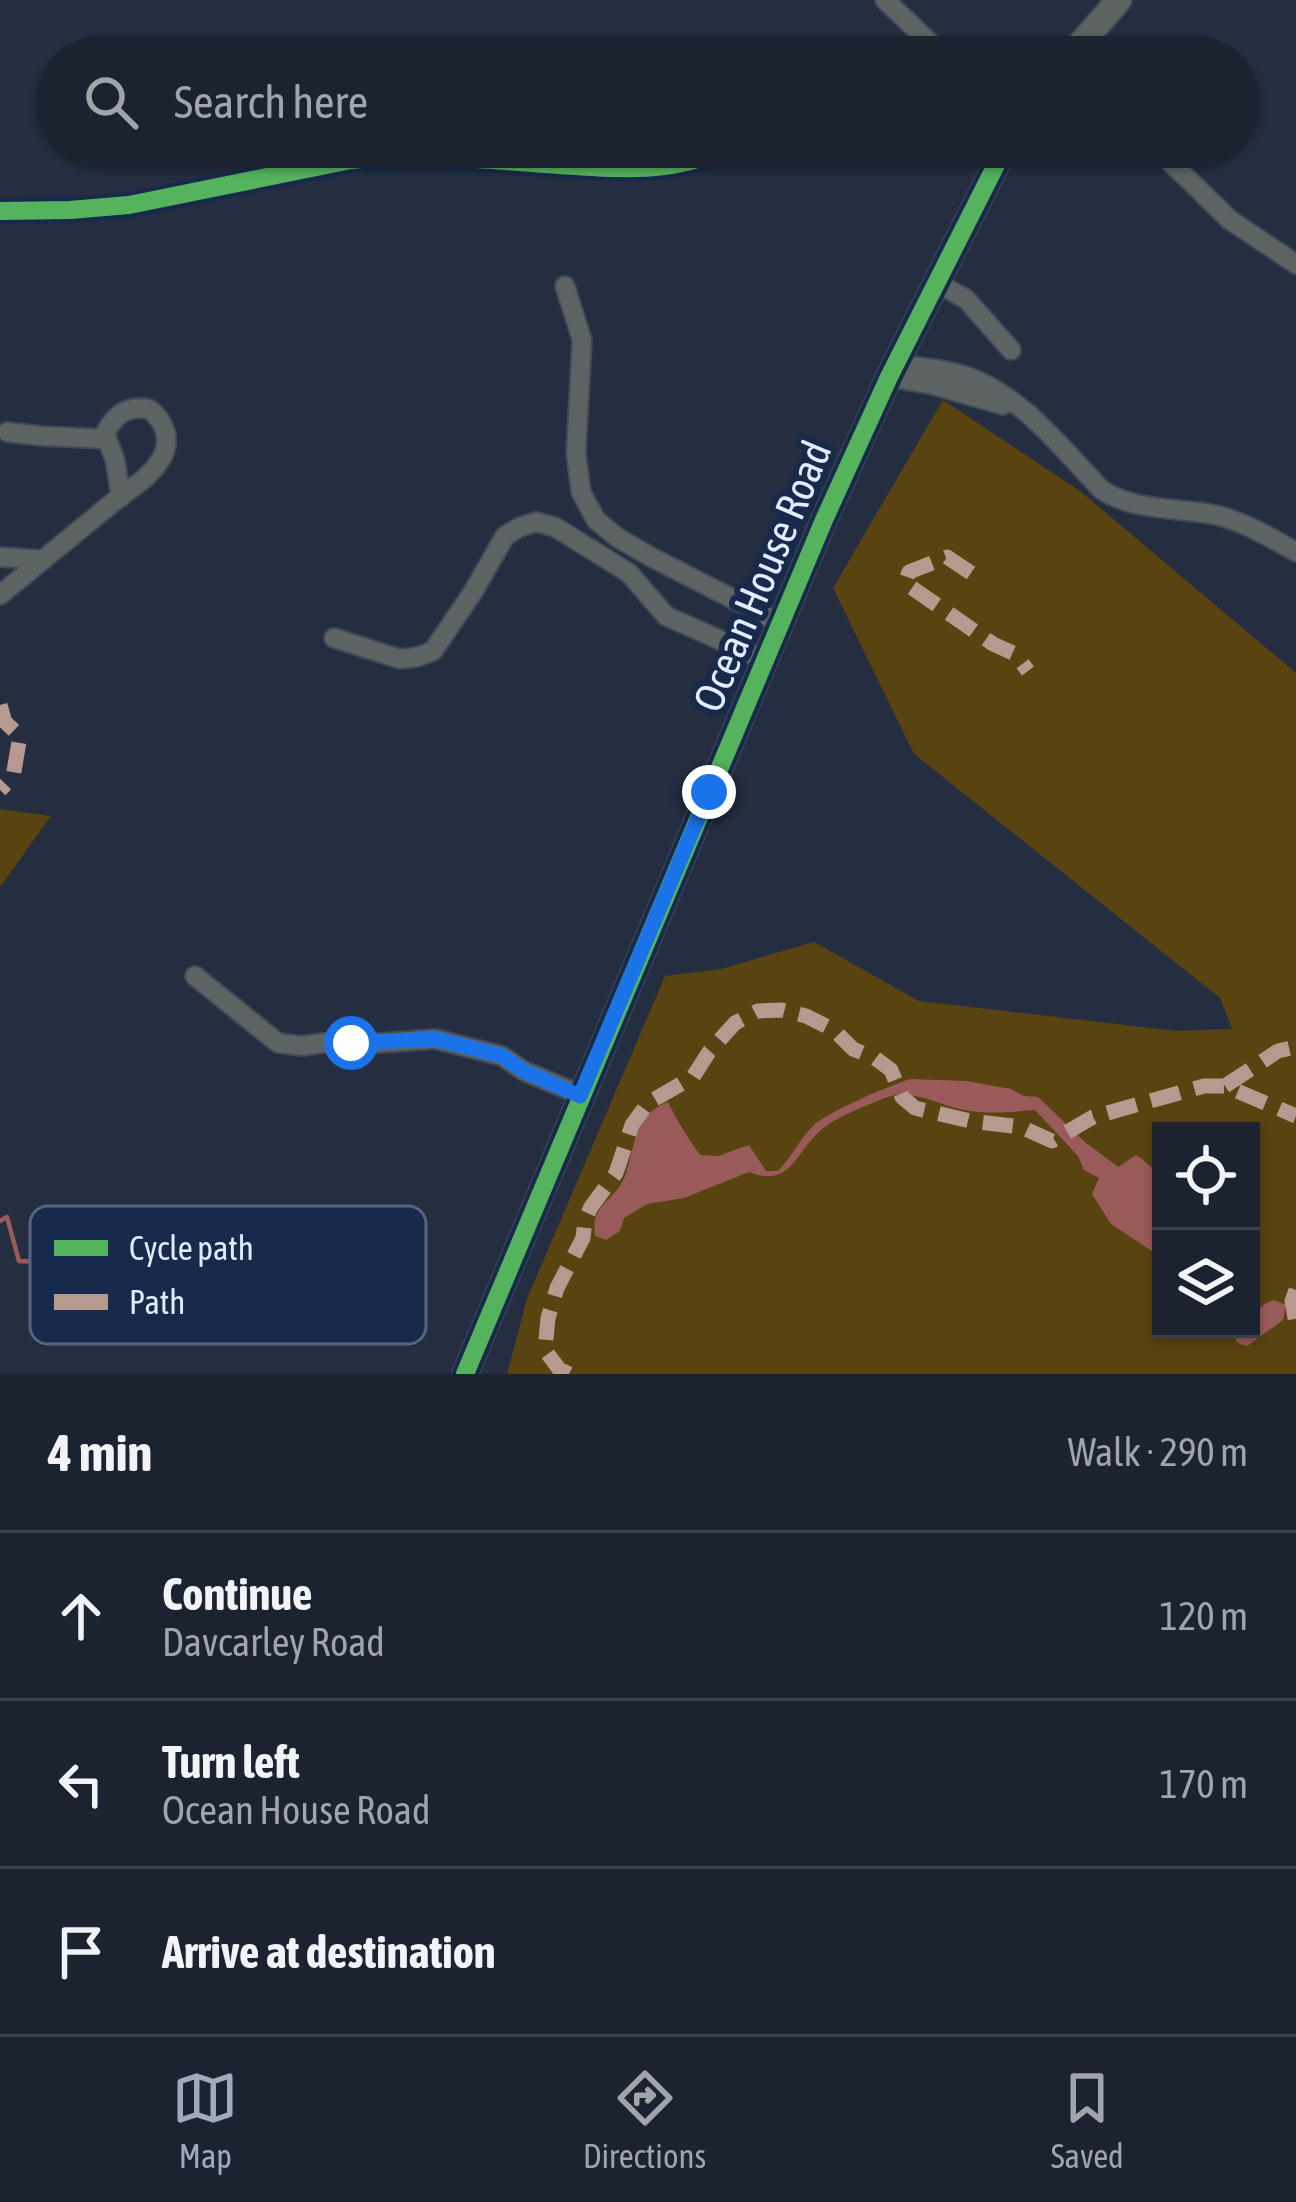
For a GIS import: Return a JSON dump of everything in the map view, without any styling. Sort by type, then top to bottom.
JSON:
[{"type":"main road","points":[[1087,36],[1115,1]]},
{"type":"main road","name":"Ocean House Road","points":[[465,1374],[780,623],[892,371],[992,168]]},
{"type":"street","points":[[885,0],[923,36]]},
{"type":"street","points":[[0,211],[129,205],[315,168]]},
{"type":"street","points":[[1176,168],[1230,220],[1296,264]]},
{"type":"street","points":[[935,282],[966,299],[1011,350]]},
{"type":"street","points":[[565,286],[582,340],[576,453],[580,492],[596,520],[651,557],[780,623]]},
{"type":"street","points":[[892,371],[1025,410],[1113,497],[1219,516],[1296,552]]},
{"type":"street","points":[[0,595],[121,496],[161,458],[164,428],[148,410],[133,408],[114,419],[106,434],[116,460],[121,496]]},
{"type":"street","points":[[7,432],[106,439]]},
{"type":"street","points":[[334,638],[400,659],[433,651],[506,536],[536,523],[555,527],[629,573],[666,616],[765,660]]},
{"type":"street","points":[[0,557],[43,560]]},
{"type":"street","points":[[195,976],[278,1043],[302,1046],[435,1039],[502,1056],[580,1096]]},
{"type":"shaded area","points":[[943,400],[1080,491],[1296,673],[1296,1374],[507,1374],[527,1299],[665,976],[721,969],[814,942],[919,1001],[1177,1031],[1232,1029],[1220,998],[914,754],[833,588]]},
{"type":"shaded area","points":[[0,809],[51,816],[0,887]]},
{"type":"shaded area","points":[[910,1079],[966,1081],[1038,1097],[1118,1167],[1136,1155],[1152,1167],[1152,1251],[1111,1224],[1092,1194],[1099,1178],[1084,1170],[1078,1156],[1035,1110],[970,1111],[902,1095],[880,1100],[828,1125],[784,1172],[763,1176],[749,1172],[684,1198],[647,1204],[624,1218],[620,1231],[606,1240],[595,1236],[596,1216],[625,1176],[642,1123],[668,1102],[700,1155],[718,1156],[749,1145],[766,1171],[778,1171],[809,1130],[860,1099]]},
{"type":"shaded area","points":[[1274,1300],[1286,1305],[1283,1320],[1260,1337],[1260,1308]]},
{"type":"shaded area","points":[[1235,1338],[1258,1338],[1247,1346]]},
{"type":"waterway","points":[[0,1221],[7,1217],[19,1261],[30,1261]]},
{"type":"marked path","points":[[971,573],[947,557],[909,572],[905,583],[1015,654],[1028,671]]},
{"type":"marked path","points":[[0,705],[5,722],[20,736],[13,777],[0,790]]},
{"type":"marked path","points":[[569,1374],[545,1350],[548,1318],[557,1288],[583,1238],[585,1220],[616,1173],[632,1125],[648,1103],[693,1077],[735,1023],[758,1011],[806,1016],[834,1030],[853,1049],[891,1070],[902,1097],[915,1108],[1021,1127],[1052,1141],[1093,1117],[1204,1086],[1225,1086],[1296,1116]]},
{"type":"marked path","points":[[1225,1086],[1278,1051],[1296,1047]]},
{"type":"marked path","points":[[1296,1290],[1292,1301],[1296,1323]]},
{"type":"cycle path","points":[[0,211],[129,205],[312,168]]},
{"type":"cycle path","points":[[465,1374],[824,520],[889,377],[994,168]]},
{"type":"route","points":[[351,1043],[435,1039],[502,1056],[580,1096],[709,792]]}]
